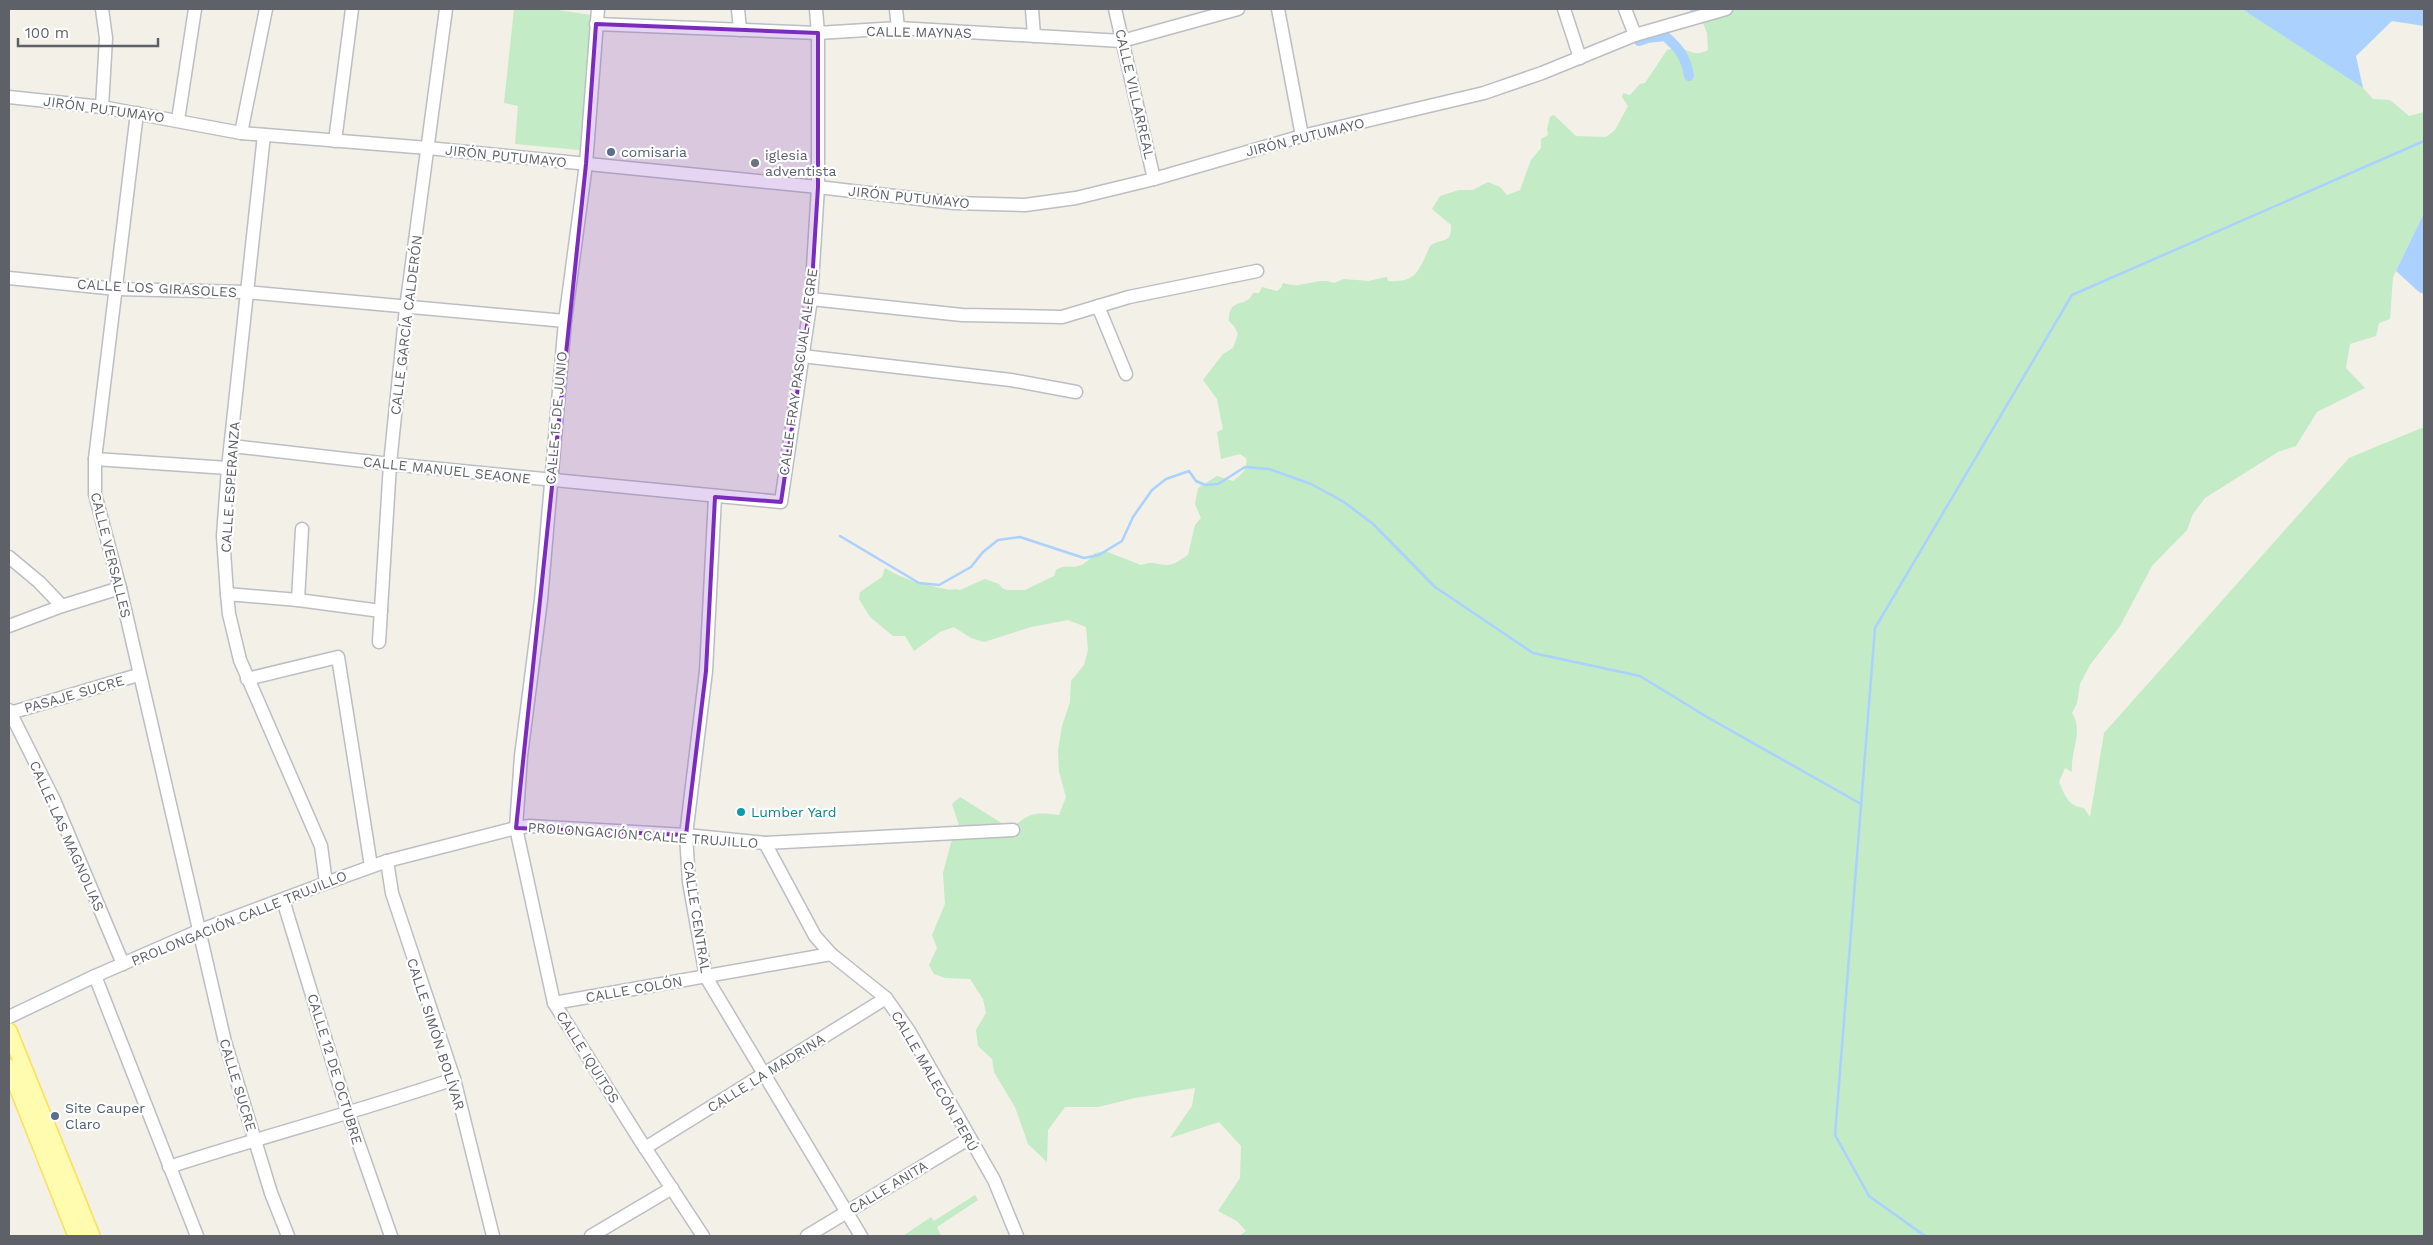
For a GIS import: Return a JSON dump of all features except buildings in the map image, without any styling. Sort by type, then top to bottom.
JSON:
[{"type":"main road","points":[[9,1031],[92,1236]]},
{"type":"main road","points":[[9,1067],[76,1236]]},
{"type":"street","points":[[102,9],[106,38],[102,107]]},
{"type":"street","points":[[178,120],[195,9]]},
{"type":"street","points":[[241,133],[266,9]]},
{"type":"street","points":[[335,142],[352,9]]},
{"type":"street","name":"CALLE GARCÍA CALDERÓN","points":[[379,642],[390,464],[406,308],[446,9]]},
{"type":"street","name":"CALLE 15 DE JUNIO","points":[[516,828],[521,756],[541,600],[565,321],[586,164],[598,9]]},
{"type":"street","points":[[738,9],[740,30]]},
{"type":"street","name":"CALLE FRAY PASCUAL ALEGRE","points":[[781,502],[811,299],[818,187],[818,33],[816,9]]},
{"type":"street","points":[[896,9],[898,28]]},
{"type":"street","points":[[1032,9],[1034,36]]},
{"type":"street","name":"CALLE VILLARREAL","points":[[1115,9],[1154,179]]},
{"type":"street","name":"CALLE MAYNAS","points":[[596,24],[818,33],[898,28],[1122,41],[1238,9]]},
{"type":"street","points":[[1278,9],[1302,136]]},
{"type":"street","points":[[1564,9],[1580,58]]},
{"type":"street","points":[[1625,9],[1635,35]]},
{"type":"street","name":"JIRÓN PUTUMAYO","points":[[9,97],[102,107],[241,133],[428,148],[818,187],[954,203],[1025,205],[1076,198],[1154,179],[1302,136],[1484,93],[1580,58],[1635,35],[1726,9]]},
{"type":"street","name":"CALLE VERSALLES","points":[[136,113],[95,459],[95,494],[120,588],[138,675],[198,931]]},
{"type":"street","name":"CALLE ESPERANZA","points":[[264,135],[246,292],[232,446],[228,468],[223,536],[227,594],[229,614],[247,679],[321,846],[326,883]]},
{"type":"street","points":[[811,299],[962,315],[1062,317],[1129,297],[1257,271]]},
{"type":"street","name":"CALLE LOS GIRASOLES","points":[[9,278],[116,290],[246,292],[565,321]]},
{"type":"street","points":[[1098,306],[1126,374]]},
{"type":"street","points":[[802,356],[1011,380],[1076,392]]},
{"type":"street","name":"CALLE MANUEL SEAONE","points":[[232,446],[390,464],[781,502]]},
{"type":"street","points":[[95,459],[228,468]]},
{"type":"street","name":"CALLE CENTRAL","points":[[715,497],[706,671],[686,835],[689,882],[706,977],[860,1236]]},
{"type":"street","points":[[298,600],[302,529]]},
{"type":"street","points":[[9,557],[39,582],[62,606]]},
{"type":"street","points":[[9,626],[62,606],[120,588]]},
{"type":"street","points":[[227,594],[298,600],[381,611]]},
{"type":"street","points":[[247,679],[338,657],[371,866]]},
{"type":"street","name":"PASAJE SUCRE","points":[[10,711],[138,675]]},
{"type":"street","name":"CALLE LAS MAGNOLIAS","points":[[10,711],[54,800],[123,964]]},
{"type":"street","name":"PROLONGACIÓN CALLE TRUJILLO","points":[[9,1017],[95,976],[198,931],[386,860],[516,828],[529,826],[686,835],[765,843],[1013,830]]},
{"type":"street","name":"CALLE IQUITOS","points":[[516,828],[554,1003],[703,1236]]},
{"type":"street","name":"CALLE MALECÓN PERÚ","points":[[765,843],[815,936],[832,954],[886,998],[909,1032],[968,1139],[994,1180],[1018,1236]]},
{"type":"street","name":"CALLE SIMÓN BOLÍVAR","points":[[386,860],[392,893],[454,1079],[494,1236]]},
{"type":"street","name":"CALLE 12 DE OCTUBRE","points":[[283,900],[348,1113],[391,1236]]},
{"type":"street","name":"CALLE SUCRE","points":[[198,931],[224,1042],[271,1194],[288,1236]]},
{"type":"street","name":"CALLE COLÓN","points":[[554,1003],[832,954]]},
{"type":"street","points":[[95,976],[197,1236]]},
{"type":"street","name":"CALLE LA MADRINA","points":[[645,1148],[886,998]]},
{"type":"street","points":[[169,1167],[254,1139],[348,1113],[454,1079]]},
{"type":"street","name":"CALLE ANITA","points":[[807,1236],[968,1139]]},
{"type":"street","points":[[591,1236],[672,1188]]},
{"type":"highlighted area","points":[[596,24],[818,33],[818,187],[811,299],[781,502],[715,497],[706,671],[686,835],[516,828],[586,164]]},
{"type":"green space","points":[[514,9],[551,9],[591,15],[580,150],[515,144],[518,106],[504,103]]},
{"type":"green space","points":[[1697,9],[2242,9],[2363,88],[2373,99],[2390,100],[2409,116],[2424,112],[2424,213],[2393,277],[2390,319],[2379,323],[2376,336],[2350,344],[2346,368],[2365,388],[2317,412],[2296,446],[2278,452],[2205,498],[2193,514],[2187,530],[2152,566],[2120,626],[2090,665],[2080,684],[2077,703],[2072,713],[2077,727],[2077,734],[2072,772],[2065,768],[2059,782],[2071,803],[2084,808],[2090,817],[2104,733],[2349,458],[2424,427],[2424,1236],[1239,1236],[1246,1231],[1237,1221],[1218,1211],[1240,1178],[1241,1146],[1219,1122],[1170,1138],[1192,1106],[1195,1088],[1135,1098],[1098,1107],[1065,1107],[1048,1130],[1047,1162],[1028,1144],[1015,1107],[994,1072],[992,1059],[978,1046],[976,1030],[986,1013],[983,999],[970,979],[945,978],[934,974],[929,965],[937,948],[932,935],[945,904],[943,873],[951,843],[959,825],[952,804],[960,797],[1011,829],[1023,819],[1033,814],[1059,815],[1066,797],[1059,772],[1058,751],[1062,726],[1070,702],[1071,681],[1084,665],[1088,650],[1086,627],[1068,620],[1031,627],[984,642],[971,638],[954,627],[940,632],[914,651],[905,636],[893,636],[870,617],[859,599],[860,592],[882,577],[885,568],[907,579],[947,590],[960,590],[985,579],[999,584],[1007,590],[1025,590],[1054,576],[1056,570],[1061,567],[1074,567],[1083,564],[1095,553],[1105,551],[1141,565],[1151,563],[1171,564],[1188,555],[1195,525],[1201,518],[1195,504],[1198,488],[1217,476],[1233,481],[1242,474],[1246,466],[1246,458],[1240,454],[1221,459],[1217,432],[1223,429],[1217,399],[1203,380],[1223,354],[1233,348],[1238,334],[1229,321],[1231,308],[1247,301],[1253,293],[1259,293],[1262,287],[1277,291],[1283,283],[1297,285],[1321,281],[1334,283],[1344,279],[1368,281],[1387,277],[1388,281],[1398,281],[1411,277],[1420,268],[1430,246],[1450,236],[1451,225],[1432,209],[1440,196],[1459,190],[1473,190],[1488,182],[1500,187],[1507,195],[1520,190],[1531,160],[1541,148],[1541,139],[1548,135],[1547,129],[1550,117],[1554,115],[1576,136],[1606,137],[1615,130],[1628,106],[1622,97],[1623,93],[1630,95],[1640,84],[1645,83],[1667,50],[1678,48],[1700,53],[1708,50],[1707,33]]},
{"type":"green space","points":[[975,1195],[978,1200],[937,1227],[941,1236],[903,1236],[931,1217],[934,1221]]},
{"type":"water","points":[[2242,9],[2424,9],[2424,26],[2392,21],[2356,56],[2363,88]]},
{"type":"water","points":[[2424,213],[2424,294],[2419,292],[2396,271]]},
{"type":"waterway","points":[[1635,35],[1639,41],[1665,36],[1681,53],[1689,76]]},
{"type":"waterway","points":[[1925,1236],[1869,1196],[1835,1135],[1875,628],[2072,295],[2424,141]]},
{"type":"waterway","points":[[840,536],[919,583],[939,585],[971,567],[983,552],[998,540],[1020,537],[1084,558],[1099,555],[1122,541],[1133,517],[1152,490],[1166,479],[1189,471],[1196,481],[1205,485],[1218,484],[1245,467],[1269,469],[1311,484],[1344,502],[1373,524],[1435,587],[1533,653],[1640,676],[1707,717],[1861,804]]},
{"type":"place","name":"comisaria","points":[[611,152]]},
{"type":"place","name":"iglesia adventista","points":[[755,163]]},
{"type":"place","name":"Lumber Yard","points":[[741,812]]},
{"type":"place","name":"Site Cauper Claro","points":[[55,1116]]}]
